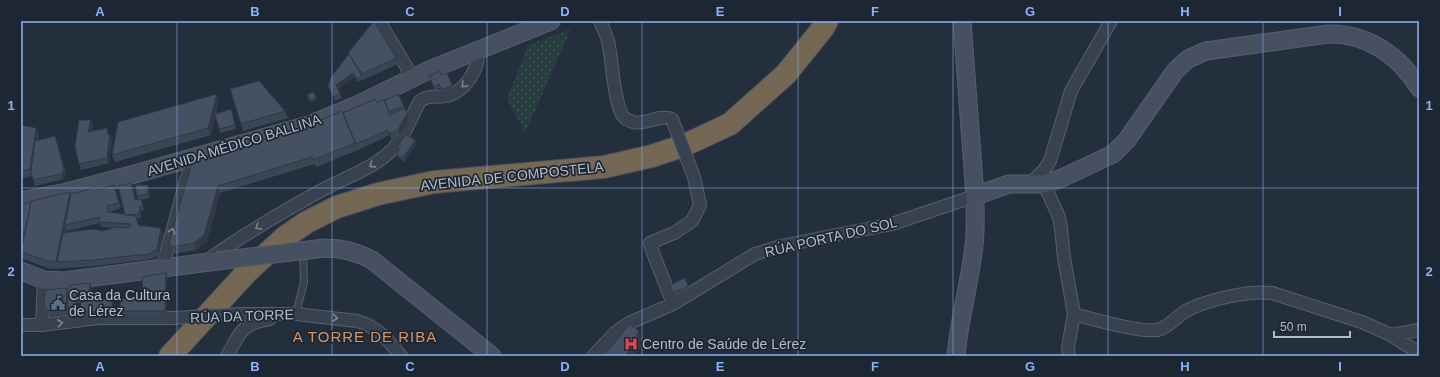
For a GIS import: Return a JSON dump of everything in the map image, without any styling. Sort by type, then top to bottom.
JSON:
[{"type":"highway","name":"AVENIDA DE COMPOSTELA","points":[[171,353],[247,272],[285,237],[307,222],[337,207],[378,194],[434,182],[604,167],[679,148],[730,124],[786,74],[827,21]]},
{"type":"highway","points":[[730,124],[792,82],[817,56],[841,21]]},
{"type":"street","points":[[379,21],[413,78]]},
{"type":"street","points":[[600,21],[608,41],[611,69],[619,109],[625,118],[634,122],[646,122],[666,116],[672,119],[694,177],[700,204],[692,221],[674,233],[650,243],[673,304]]},
{"type":"street","points":[[956,356],[974,245],[975,196],[962,21]]},
{"type":"street","points":[[1037,184],[1050,161],[1071,91],[1112,21]]},
{"type":"street","name":"AVENIDA MÉDICO BALLINA","points":[[21,202],[67,192],[309,125],[538,24]]},
{"type":"street","points":[[975,196],[1009,184],[1037,184],[1062,178],[1113,154],[1127,140],[1175,71],[1188,59],[1206,51],[1328,34],[1347,35],[1370,43],[1391,55],[1406,70],[1419,88]]},
{"type":"street","points":[[210,262],[221,250],[287,210],[323,189],[368,168],[385,156],[401,138],[420,101],[424,98],[432,96],[445,96],[455,93],[464,85],[478,63],[478,51]]},
{"type":"street","points":[[162,269],[187,178],[195,157]]},
{"type":"street","points":[[1037,184],[1059,217],[1064,258],[1074,314],[1068,349],[1070,356]]},
{"type":"street","name":"RÚA PORTA DO SOL","points":[[593,356],[622,327],[673,304],[695,292],[742,261],[768,249],[892,224],[975,196]]},
{"type":"street","points":[[21,271],[44,280],[75,280],[325,248],[353,251],[372,260],[492,356]]},
{"type":"street","points":[[42,325],[44,280]]},
{"type":"street","points":[[1074,314],[1128,327],[1150,330],[1167,326],[1181,315],[1198,306],[1233,296],[1262,292],[1272,293],[1362,322],[1391,335],[1419,353]]},
{"type":"street","name":"RÚA DA TORRE","points":[[21,325],[42,325],[99,318],[174,318],[241,314],[292,314],[345,319],[366,324],[380,332],[401,356]]},
{"type":"street","points":[[227,356],[247,326],[257,321],[292,314]]},
{"type":"street","points":[[1391,335],[1419,330]]},
{"type":"lane","points":[[292,314],[304,282],[303,251]]},
{"type":"green space","points":[[571,29],[526,131],[524,131],[507,99],[528,45]]},
{"type":"building","points":[[374,21],[396,58],[362,74],[348,53]]},
{"type":"building","points":[[349,54],[362,76],[357,79],[353,73],[336,85],[340,94],[334,97],[328,86],[331,77]]},
{"type":"building","points":[[440,71],[442,75],[447,73],[452,85],[444,89],[441,89],[439,84],[434,87],[429,76]]},
{"type":"building","points":[[259,81],[285,111],[241,124],[230,89]]},
{"type":"building","points":[[313,92],[316,97],[310,100],[307,95]]},
{"type":"building","points":[[217,94],[208,128],[112,155],[118,122]]},
{"type":"building","points":[[398,94],[404,106],[389,112],[384,101]]},
{"type":"building","points":[[375,99],[377,103],[384,99],[390,115],[405,108],[407,113],[398,130],[389,134],[388,130],[356,144],[343,113]]},
{"type":"building","points":[[231,109],[235,125],[219,129],[215,114]]},
{"type":"building","points":[[342,111],[355,143],[313,160],[312,157],[218,186],[204,235],[194,243],[172,247],[169,243],[191,166],[197,160],[299,129]]},
{"type":"building","points":[[79,120],[91,120],[88,132],[107,128],[108,135],[110,134],[107,158],[79,164],[75,146]]},
{"type":"building","points":[[21,125],[36,128],[30,169],[21,171]]},
{"type":"building","points":[[406,134],[415,140],[403,158],[397,154],[400,149],[397,147]]},
{"type":"building","points":[[55,136],[64,169],[61,174],[33,180],[31,171],[35,141]]},
{"type":"building","points":[[131,183],[135,200],[141,199],[143,206],[140,207],[139,214],[125,215],[118,186]]},
{"type":"building","points":[[114,185],[119,203],[107,206],[108,212],[136,216],[138,225],[161,228],[157,249],[149,254],[57,262],[63,233],[92,229],[103,231],[116,227],[130,228],[131,224],[99,222],[100,217],[65,225],[71,194],[97,187],[98,190]]},
{"type":"building","points":[[135,185],[148,185],[148,194],[137,196]]},
{"type":"building","points":[[70,192],[56,261],[48,261],[21,252],[31,201]]},
{"type":"building","points":[[31,202],[25,232],[21,230],[21,204]]},
{"type":"building","points":[[21,231],[24,233],[22,246],[21,245]]},
{"type":"building","points":[[166,273],[165,311],[119,311],[121,298],[136,300],[136,297],[141,298],[141,295],[146,296],[146,300],[156,301],[156,292],[143,293],[142,277]]},
{"type":"building","points":[[685,278],[688,286],[673,293],[670,285]]},
{"type":"building","points":[[90,283],[89,299],[112,299],[112,311],[80,312],[81,299],[76,299],[77,308],[68,308],[67,288],[70,288],[70,285]]},
{"type":"building","name":"Casa da Cultura de Lérez","points":[[66,288],[67,309],[48,310],[44,306],[45,290]]},
{"type":"building","points":[[630,324],[639,331],[637,335],[639,339],[625,356],[603,356]]},
{"type":"place","name":"Casa da Cultura de Lérez","points":[[58,303]]},
{"type":"place","name":"Centro de Saúde de Lérez","points":[[631,344]]},
{"type":"district","name":"A TORRE DE RIBA","points":[[365,337]]}]
